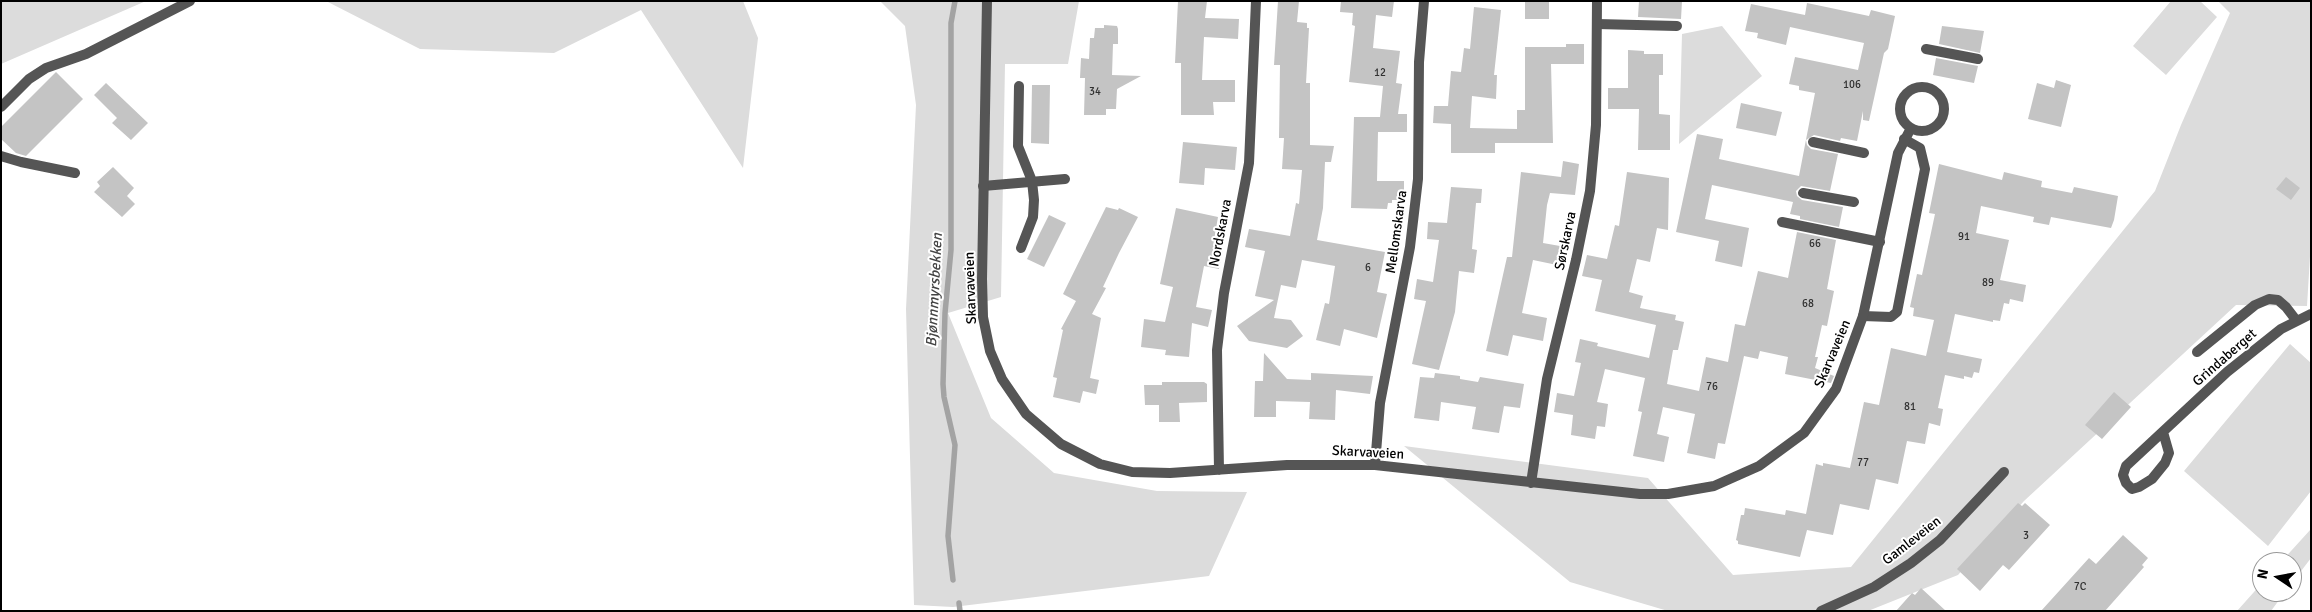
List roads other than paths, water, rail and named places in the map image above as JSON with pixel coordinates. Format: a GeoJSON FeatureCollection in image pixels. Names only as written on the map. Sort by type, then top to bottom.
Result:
{"type":"FeatureCollection","features":[{"type":"Feature","properties":{"kind":"street"},"geometry":{"type":"LineString","coordinates":[[1,107],[29,79],[46,68],[86,54],[190,1]]}},
{"type":"Feature","properties":{"kind":"street","name":"Skarvaveien"},"geometry":{"type":"LineString","coordinates":[[986,1],[983,317],[990,351],[1002,379],[1026,414],[1061,444],[1100,464],[1141,472],[1170,474],[1287,465],[1375,465],[1640,494],[1668,494],[1714,486],[1759,466],[1804,434],[1836,389],[1863,316],[1898,153],[1910,128]]}},
{"type":"Feature","properties":{"kind":"street","name":"Nordskarva"},"geometry":{"type":"LineString","coordinates":[[1219,470],[1217,350],[1224,294],[1249,163],[1256,1]]}},
{"type":"Feature","properties":{"kind":"street","name":"Mellomskarva"},"geometry":{"type":"LineString","coordinates":[[1375,465],[1380,403],[1410,247],[1418,179],[1419,62],[1424,1]]}},
{"type":"Feature","properties":{"kind":"street","name":"Sørskarva"},"geometry":{"type":"LineString","coordinates":[[1531,482],[1547,379],[1576,260],[1590,191],[1596,125],[1597,1]]}},
{"type":"Feature","properties":{"kind":"street"},"geometry":{"type":"LineString","coordinates":[[1597,24],[1677,26]]}},
{"type":"Feature","properties":{"kind":"street"},"geometry":{"type":"LineString","coordinates":[[1926,50],[1978,59]]}},
{"type":"Feature","properties":{"kind":"street"},"geometry":{"type":"LineString","coordinates":[[1018,86],[1018,146],[1032,181],[1033,217],[1021,248]]}},
{"type":"Feature","properties":{"kind":"street"},"geometry":{"type":"LineString","coordinates":[[1924,87],[1935,91],[1943,100],[1944,112],[1942,120],[1931,130],[1923,131],[1910,128],[1904,121],[1901,112],[1901,102],[1906,94],[1914,89],[1924,87]]}},
{"type":"Feature","properties":{"kind":"street"},"geometry":{"type":"LineString","coordinates":[[1863,316],[1891,317],[1897,312],[1925,169],[1920,148],[1904,139]]}},
{"type":"Feature","properties":{"kind":"street"},"geometry":{"type":"LineString","coordinates":[[1813,142],[1864,153]]}},
{"type":"Feature","properties":{"kind":"street"},"geometry":{"type":"LineString","coordinates":[[1,156],[75,173]]}},
{"type":"Feature","properties":{"kind":"street"},"geometry":{"type":"LineString","coordinates":[[983,186],[1065,178]]}},
{"type":"Feature","properties":{"kind":"street"},"geometry":{"type":"LineString","coordinates":[[1803,193],[1854,202]]}},
{"type":"Feature","properties":{"kind":"street"},"geometry":{"type":"LineString","coordinates":[[1782,222],[1880,242]]}},
{"type":"Feature","properties":{"kind":"street"},"geometry":{"type":"LineString","coordinates":[[2197,352],[2255,305],[2269,299],[2282,303],[2296,320]]}},
{"type":"Feature","properties":{"kind":"street","name":"Grindaberget"},"geometry":{"type":"LineString","coordinates":[[2163,432],[2169,453],[2165,463],[2152,479],[2139,487],[2132,488],[2126,483],[2123,475],[2126,466],[2227,372],[2296,320],[2311,314]]}},
{"type":"Feature","properties":{"kind":"street","name":"Gamleveien"},"geometry":{"type":"LineString","coordinates":[[1821,611],[1874,587],[1911,563],[1940,540],[2004,472]]}},
{"type":"Feature","properties":{"kind":"waterway","name":"Bjønnmyrsbekken"},"geometry":{"type":"LineString","coordinates":[[953,580],[948,536],[955,445],[944,397],[943,384],[945,313],[951,250],[951,23],[955,1]]}},
{"type":"Feature","properties":{"kind":"waterway","name":"Bjønnmyrsbekken"},"geometry":{"type":"LineString","coordinates":[[959,603],[960,611]]}}]}
